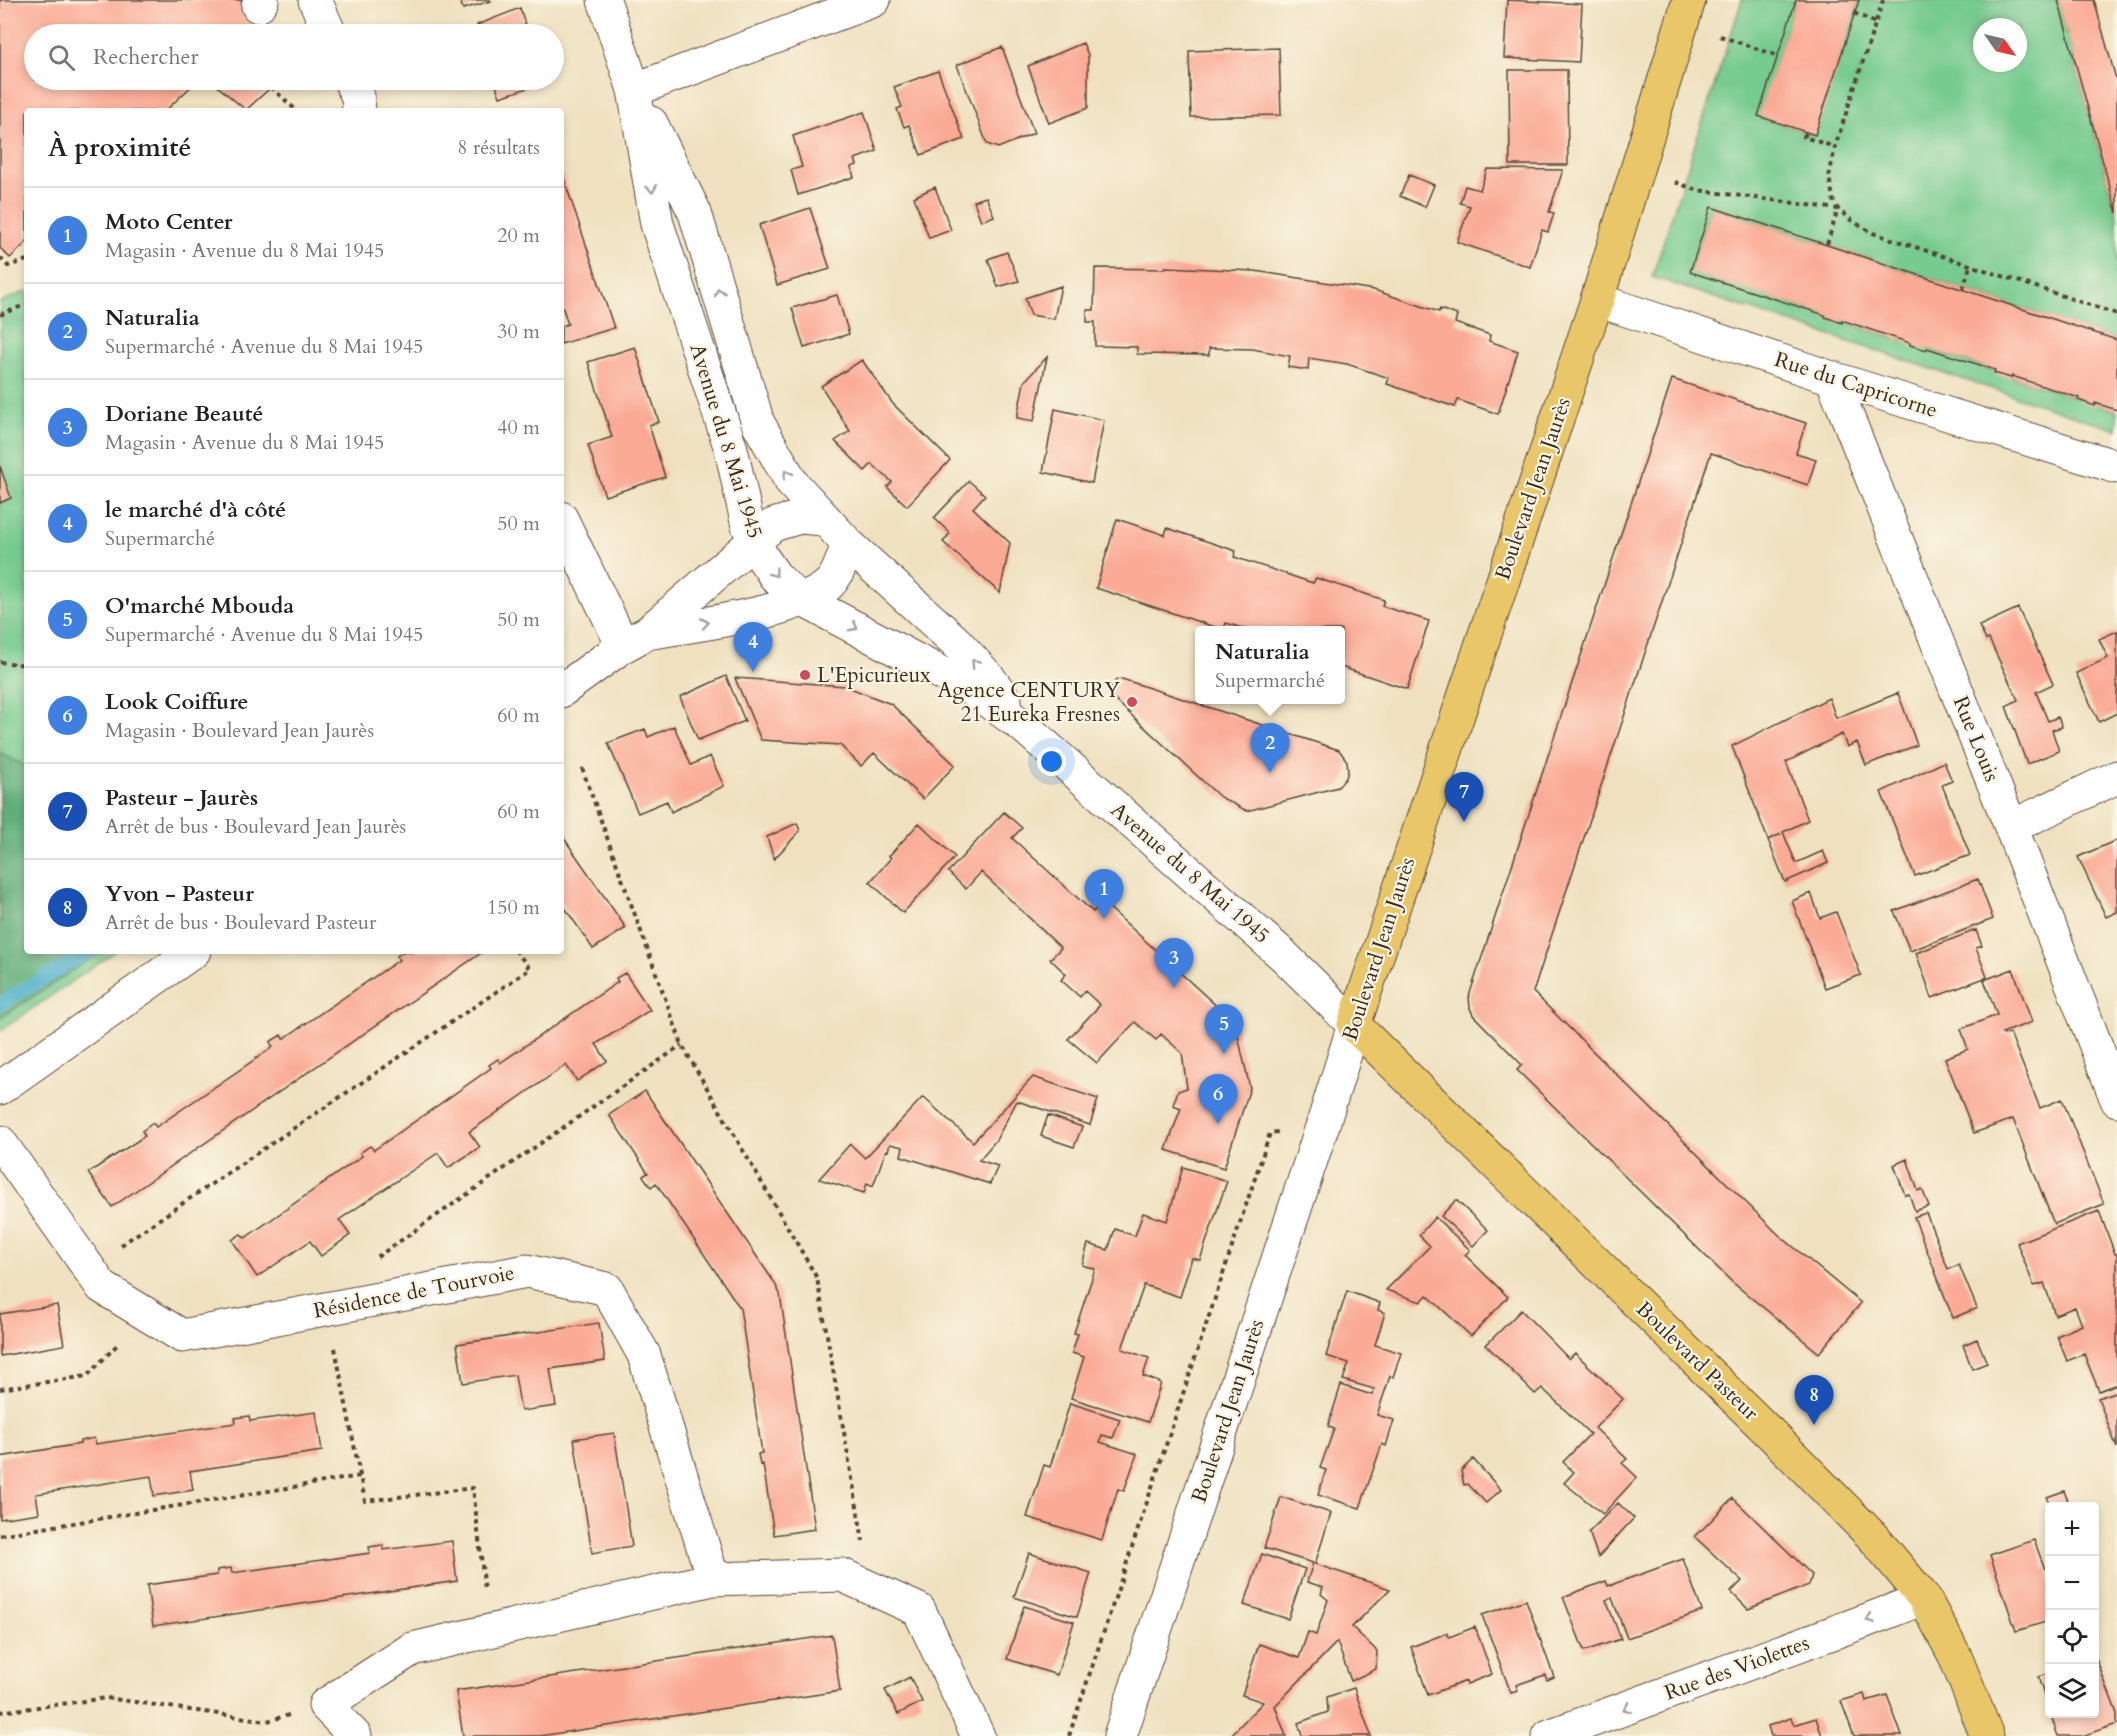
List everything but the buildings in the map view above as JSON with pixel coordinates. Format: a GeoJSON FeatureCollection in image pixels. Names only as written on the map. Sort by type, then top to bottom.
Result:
{"type":"FeatureCollection","features":[{"type":"Feature","properties":{"kind":"main road","name":"Boulevard Jean Jaurès"},"geometry":{"type":"LineString","coordinates":[[1354,1025],[1597,300],[1686,12]]}},
{"type":"Feature","properties":{"kind":"main road","name":"Boulevard Pasteur"},"geometry":{"type":"LineString","coordinates":[[1354,1025],[1784,1446],[1873,1537],[1924,1598],[1955,1656],[1987,1736]]}},
{"type":"Feature","properties":{"kind":"street"},"geometry":{"type":"LineString","coordinates":[[315,0],[326,24]]}},
{"type":"Feature","properties":{"kind":"street","name":"Avenue du 8 Mai 1945"},"geometry":{"type":"LineString","coordinates":[[604,0],[634,90],[695,213],[758,423],[792,483],[848,544],[956,642],[989,678],[1023,726]]}},
{"type":"Feature","properties":{"kind":"street"},"geometry":{"type":"LineString","coordinates":[[634,90],[874,0]]}},
{"type":"Feature","properties":{"kind":"street"},"geometry":{"type":"LineString","coordinates":[[355,90],[359,108]]}},
{"type":"Feature","properties":{"kind":"street","name":"Avenue du 8 Mai 1945"},"geometry":{"type":"LineString","coordinates":[[634,90],[657,224],[731,449],[753,540],[775,576],[803,600],[971,688],[1023,726],[1283,955],[1354,1025]]}},
{"type":"Feature","properties":{"kind":"street","name":"Rue du Capricorne"},"geometry":{"type":"LineString","coordinates":[[1597,300],[1832,378],[2117,467]]}},
{"type":"Feature","properties":{"kind":"street","name":"Rue Louis"},"geometry":{"type":"LineString","coordinates":[[1832,378],[2117,1100]]}},
{"type":"Feature","properties":{"kind":"street"},"geometry":{"type":"LineString","coordinates":[[564,689],[635,639],[773,525],[800,517],[824,519]]}},
{"type":"Feature","properties":{"kind":"street"},"geometry":{"type":"LineString","coordinates":[[564,523],[635,639]]}},
{"type":"Feature","properties":{"kind":"street"},"geometry":{"type":"LineString","coordinates":[[635,639],[803,600],[828,584],[837,571],[848,544]]}},
{"type":"Feature","properties":{"kind":"street"},"geometry":{"type":"LineString","coordinates":[[2011,827],[2117,777]]}},
{"type":"Feature","properties":{"kind":"street"},"geometry":{"type":"LineString","coordinates":[[0,1088],[190,954]]}},
{"type":"Feature","properties":{"kind":"street","name":"Boulevard Jean Jaurès"},"geometry":{"type":"LineString","coordinates":[[1120,1736],[1354,1025]]}},
{"type":"Feature","properties":{"kind":"street","name":"Résidence de Tourvoie"},"geometry":{"type":"LineString","coordinates":[[0,1142],[102,1287],[182,1336],[527,1271],[607,1289],[644,1355],[713,1579]]}},
{"type":"Feature","properties":{"kind":"street"},"geometry":{"type":"LineString","coordinates":[[355,1736],[325,1705],[412,1648],[713,1579],[842,1575],[919,1610],[978,1736]]}},
{"type":"Feature","properties":{"kind":"street","name":"Rue des Violettes"},"geometry":{"type":"LineString","coordinates":[[1549,1736],[1924,1598]]}},
{"type":"Feature","properties":{"kind":"path"},"geometry":{"type":"LineString","coordinates":[[1883,0],[1835,147],[1829,177],[1834,203],[1838,209],[1852,221],[1873,233],[2117,314]]}},
{"type":"Feature","properties":{"kind":"path"},"geometry":{"type":"LineString","coordinates":[[1686,12],[1778,56]]}},
{"type":"Feature","properties":{"kind":"path"},"geometry":{"type":"LineString","coordinates":[[1854,13],[1876,23]]}},
{"type":"Feature","properties":{"kind":"path"},"geometry":{"type":"LineString","coordinates":[[275,90],[294,108]]}},
{"type":"Feature","properties":{"kind":"path"},"geometry":{"type":"LineString","coordinates":[[1806,133],[1804,137],[1835,147]]}},
{"type":"Feature","properties":{"kind":"path"},"geometry":{"type":"LineString","coordinates":[[1638,166],[1697,190],[1838,209]]}},
{"type":"Feature","properties":{"kind":"path"},"geometry":{"type":"LineString","coordinates":[[1827,244],[1838,209]]}},
{"type":"Feature","properties":{"kind":"path"},"geometry":{"type":"LineString","coordinates":[[0,258],[8,266],[24,261]]}},
{"type":"Feature","properties":{"kind":"path"},"geometry":{"type":"LineString","coordinates":[[1963,289],[1970,266]]}},
{"type":"Feature","properties":{"kind":"path"},"geometry":{"type":"LineString","coordinates":[[0,315],[24,305]]}},
{"type":"Feature","properties":{"kind":"path"},"geometry":{"type":"LineString","coordinates":[[0,662],[24,665]]}},
{"type":"Feature","properties":{"kind":"path"},"geometry":{"type":"LineString","coordinates":[[582,768],[682,1045],[817,1278],[872,1588]]}},
{"type":"Feature","properties":{"kind":"path"},"geometry":{"type":"LineString","coordinates":[[88,1268],[530,969],[518,954]]}},
{"type":"Feature","properties":{"kind":"path"},"geometry":{"type":"LineString","coordinates":[[1069,1736],[1270,1133],[1323,1124]]}},
{"type":"Feature","properties":{"kind":"path"},"geometry":{"type":"LineString","coordinates":[[0,1389],[87,1376],[147,1314]]}},
{"type":"Feature","properties":{"kind":"path"},"geometry":{"type":"LineString","coordinates":[[0,1535],[360,1476]]}},
{"type":"Feature","properties":{"kind":"path"},"geometry":{"type":"LineString","coordinates":[[0,1712],[107,1698],[267,1721],[325,1705]]}},
{"type":"Feature","properties":{"kind":"green space"},"geometry":{"type":"Polygon","coordinates":[[[1742,0],[1796,0],[1759,116],[1814,135],[1859,0],[2058,0],[2117,216],[2117,340],[1711,207],[1690,271],[2117,411],[2117,430],[1652,277],[1742,0]]]}},
{"type":"Feature","properties":{"kind":"green space"},"geometry":{"type":"Polygon","coordinates":[[[24,292],[24,954],[112,954],[0,1031],[0,302],[24,292]]]}},
{"type":"Feature","properties":{"kind":"green space"},"geometry":{"type":"Polygon","coordinates":[[[0,753],[24,765],[24,954],[97,954],[0,1018],[0,753]]]}},
{"type":"Feature","properties":{"kind":"waterway"},"geometry":{"type":"LineString","coordinates":[[0,1004],[85,954]]}},
{"type":"Feature","properties":{"kind":"place","name":"le marché d'à côté"},"geometry":{"type":"Point","coordinates":[753,672]}},
{"type":"Feature","properties":{"kind":"place","name":"L'Epicurieux"},"geometry":{"type":"Point","coordinates":[805,675]}},
{"type":"Feature","properties":{"kind":"place","name":"Agence CENTURY 21 Eureka Fresnes"},"geometry":{"type":"Point","coordinates":[1132,702]}},
{"type":"Feature","properties":{"kind":"place","name":"Naturalia"},"geometry":{"type":"Point","coordinates":[1270,773]}},
{"type":"Feature","properties":{"kind":"place","name":"Pasteur - Jaurès"},"geometry":{"type":"Point","coordinates":[1464,822]}},
{"type":"Feature","properties":{"kind":"place","name":"Moto Center"},"geometry":{"type":"Point","coordinates":[1104,919]}},
{"type":"Feature","properties":{"kind":"place","name":"Doriane Beauté"},"geometry":{"type":"Point","coordinates":[1174,988]}},
{"type":"Feature","properties":{"kind":"place","name":"O'marché Mbouda"},"geometry":{"type":"Point","coordinates":[1224,1054]}},
{"type":"Feature","properties":{"kind":"place","name":"Look Coiffure"},"geometry":{"type":"Point","coordinates":[1218,1124]}},
{"type":"Feature","properties":{"kind":"place","name":"Yvon - Pasteur"},"geometry":{"type":"Point","coordinates":[1814,1425]}}]}
